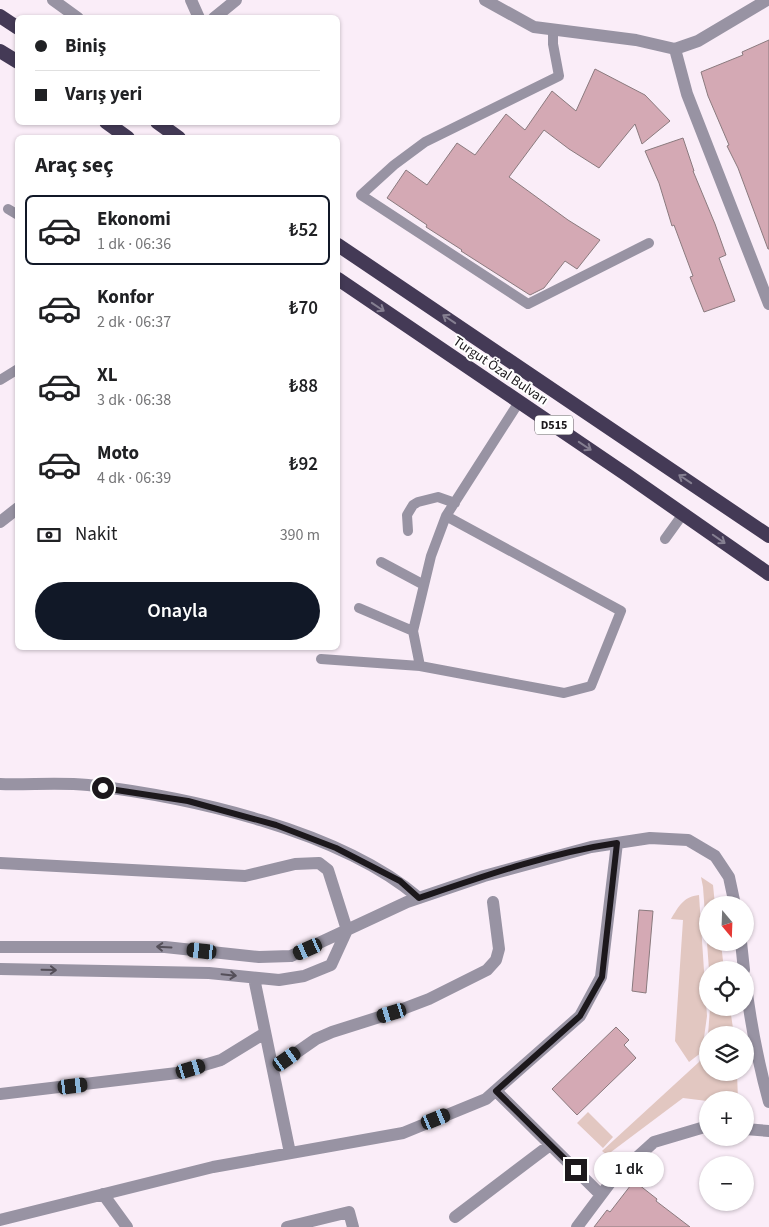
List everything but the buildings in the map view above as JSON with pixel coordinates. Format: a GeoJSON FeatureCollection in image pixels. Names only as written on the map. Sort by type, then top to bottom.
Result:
{"type":"FeatureCollection","features":[{"type":"Feature","properties":{"kind":"highway"},"geometry":{"type":"LineString","coordinates":[[0,16],[15,26]]}},
{"type":"Feature","properties":{"kind":"highway"},"geometry":{"type":"LineString","coordinates":[[0,50],[15,60]]}},
{"type":"Feature","properties":{"kind":"highway"},"geometry":{"type":"LineString","coordinates":[[110,125],[124,135]]}},
{"type":"Feature","properties":{"kind":"highway"},"geometry":{"type":"LineString","coordinates":[[161,125],[175,135]]}},
{"type":"Feature","properties":{"kind":"highway","name":"Turgut Özal Bulvarı"},"geometry":{"type":"LineString","coordinates":[[340,245],[769,536]]}},
{"type":"Feature","properties":{"kind":"highway","name":"Turgut Özal Bulvarı"},"geometry":{"type":"LineString","coordinates":[[340,280],[769,574]]}},
{"type":"Feature","properties":{"kind":"street"},"geometry":{"type":"LineString","coordinates":[[53,0],[74,15]]}},
{"type":"Feature","properties":{"kind":"street"},"geometry":{"type":"LineString","coordinates":[[191,0],[198,15]]}},
{"type":"Feature","properties":{"kind":"street"},"geometry":{"type":"LineString","coordinates":[[218,15],[236,0]]}},
{"type":"Feature","properties":{"kind":"street"},"geometry":{"type":"LineString","coordinates":[[485,0],[534,27],[636,40],[675,49],[698,40],[767,0]]}},
{"type":"Feature","properties":{"kind":"street"},"geometry":{"type":"LineString","coordinates":[[675,49],[687,94],[769,304]]}},
{"type":"Feature","properties":{"kind":"street"},"geometry":{"type":"LineString","coordinates":[[0,522],[15,510]]}},
{"type":"Feature","properties":{"kind":"street"},"geometry":{"type":"LineString","coordinates":[[0,784],[86,785],[188,801],[276,825],[336,848],[400,881],[419,898]]}},
{"type":"Feature","properties":{"kind":"street"},"geometry":{"type":"LineString","coordinates":[[0,947],[165,947],[259,957],[291,956],[407,902],[484,876],[591,847],[650,838],[688,840],[715,856],[729,877],[733,896]]}},
{"type":"Feature","properties":{"kind":"street"},"geometry":{"type":"LineString","coordinates":[[0,1220],[213,1167],[403,1133],[486,1099],[580,1016],[602,977],[617,843]]}},
{"type":"Feature","properties":{"kind":"street"},"geometry":{"type":"LineString","coordinates":[[0,863],[246,876],[295,864],[319,863],[328,870],[347,930],[331,965],[304,976],[279,980],[209,974],[0,969]]}},
{"type":"Feature","properties":{"kind":"street"},"geometry":{"type":"LineString","coordinates":[[273,1069],[316,1039],[429,999],[488,970],[496,960],[500,949],[492,902]]}},
{"type":"Feature","properties":{"kind":"street"},"geometry":{"type":"LineString","coordinates":[[254,978],[290,1153]]}},
{"type":"Feature","properties":{"kind":"street"},"geometry":{"type":"LineString","coordinates":[[750,1016],[769,1102]]}},
{"type":"Feature","properties":{"kind":"street"},"geometry":{"type":"LineString","coordinates":[[0,1094],[177,1073],[221,1060],[266,1033]]}},
{"type":"Feature","properties":{"kind":"street"},"geometry":{"type":"LineString","coordinates":[[496,1091],[601,1195]]}},
{"type":"Feature","properties":{"kind":"street"},"geometry":{"type":"LineString","coordinates":[[577,1227],[613,1179],[654,1142],[699,1129]]}},
{"type":"Feature","properties":{"kind":"street"},"geometry":{"type":"LineString","coordinates":[[754,1129],[769,1131]]}},
{"type":"Feature","properties":{"kind":"street"},"geometry":{"type":"LineString","coordinates":[[455,1217],[550,1145]]}},
{"type":"Feature","properties":{"kind":"street"},"geometry":{"type":"LineString","coordinates":[[103,1194],[127,1227]]}},
{"type":"Feature","properties":{"kind":"street"},"geometry":{"type":"LineString","coordinates":[[287,1227],[349,1212],[353,1227]]}},
{"type":"Feature","properties":{"kind":"lane"},"geometry":{"type":"LineString","coordinates":[[553,30],[553,44],[559,76],[425,142],[394,165],[360,195],[528,304],[649,243]]}},
{"type":"Feature","properties":{"kind":"lane"},"geometry":{"type":"LineString","coordinates":[[0,380],[15,371]]}},
{"type":"Feature","properties":{"kind":"lane"},"geometry":{"type":"LineString","coordinates":[[420,666],[413,631],[431,556],[446,516],[519,402]]}},
{"type":"Feature","properties":{"kind":"lane"},"geometry":{"type":"LineString","coordinates":[[408,531],[407,515],[413,505],[438,497],[455,502]]}},
{"type":"Feature","properties":{"kind":"lane"},"geometry":{"type":"LineString","coordinates":[[665,539],[683,514]]}},
{"type":"Feature","properties":{"kind":"lane"},"geometry":{"type":"LineString","coordinates":[[321,659],[420,666],[564,693],[592,686],[621,610],[446,516]]}},
{"type":"Feature","properties":{"kind":"lane"},"geometry":{"type":"LineString","coordinates":[[381,562],[424,585]]}},
{"type":"Feature","properties":{"kind":"lane"},"geometry":{"type":"LineString","coordinates":[[359,608],[413,631]]}},
{"type":"Feature","properties":{"kind":"shaded area"},"geometry":{"type":"Polygon","coordinates":[[[701,877],[713,885],[714,896],[704,896],[701,877]]]}},
{"type":"Feature","properties":{"kind":"shaded area"},"geometry":{"type":"Polygon","coordinates":[[[699,895],[699,951],[703,951],[703,961],[699,961],[699,1016],[707,1016],[706,1026],[699,1026],[699,1054],[689,1062],[675,1041],[683,920],[671,919],[685,900],[699,895]]]}},
{"type":"Feature","properties":{"kind":"shaded area"},"geometry":{"type":"Polygon","coordinates":[[[708,951],[722,951],[723,961],[708,961],[708,951]]]}},
{"type":"Feature","properties":{"kind":"shaded area"},"geometry":{"type":"Polygon","coordinates":[[[709,1016],[731,1016],[733,1026],[709,1026],[709,1016]]]}},
{"type":"Feature","properties":{"kind":"shaded area"},"geometry":{"type":"Polygon","coordinates":[[[699,1062],[699,1081],[737,1081],[738,1091],[699,1091],[699,1100],[683,1098],[607,1155],[602,1151],[699,1062]]]}},
{"type":"Feature","properties":{"kind":"shaded area"},"geometry":{"type":"Polygon","coordinates":[[[588,1112],[613,1137],[603,1148],[577,1123],[588,1112]]]}},
{"type":"Feature","properties":{"kind":"route"},"geometry":{"type":"LineString","coordinates":[[103,788],[188,801],[276,825],[336,848],[400,881],[419,898],[484,876],[591,847],[617,843],[602,977],[580,1016],[496,1091],[576,1170]]}}]}
